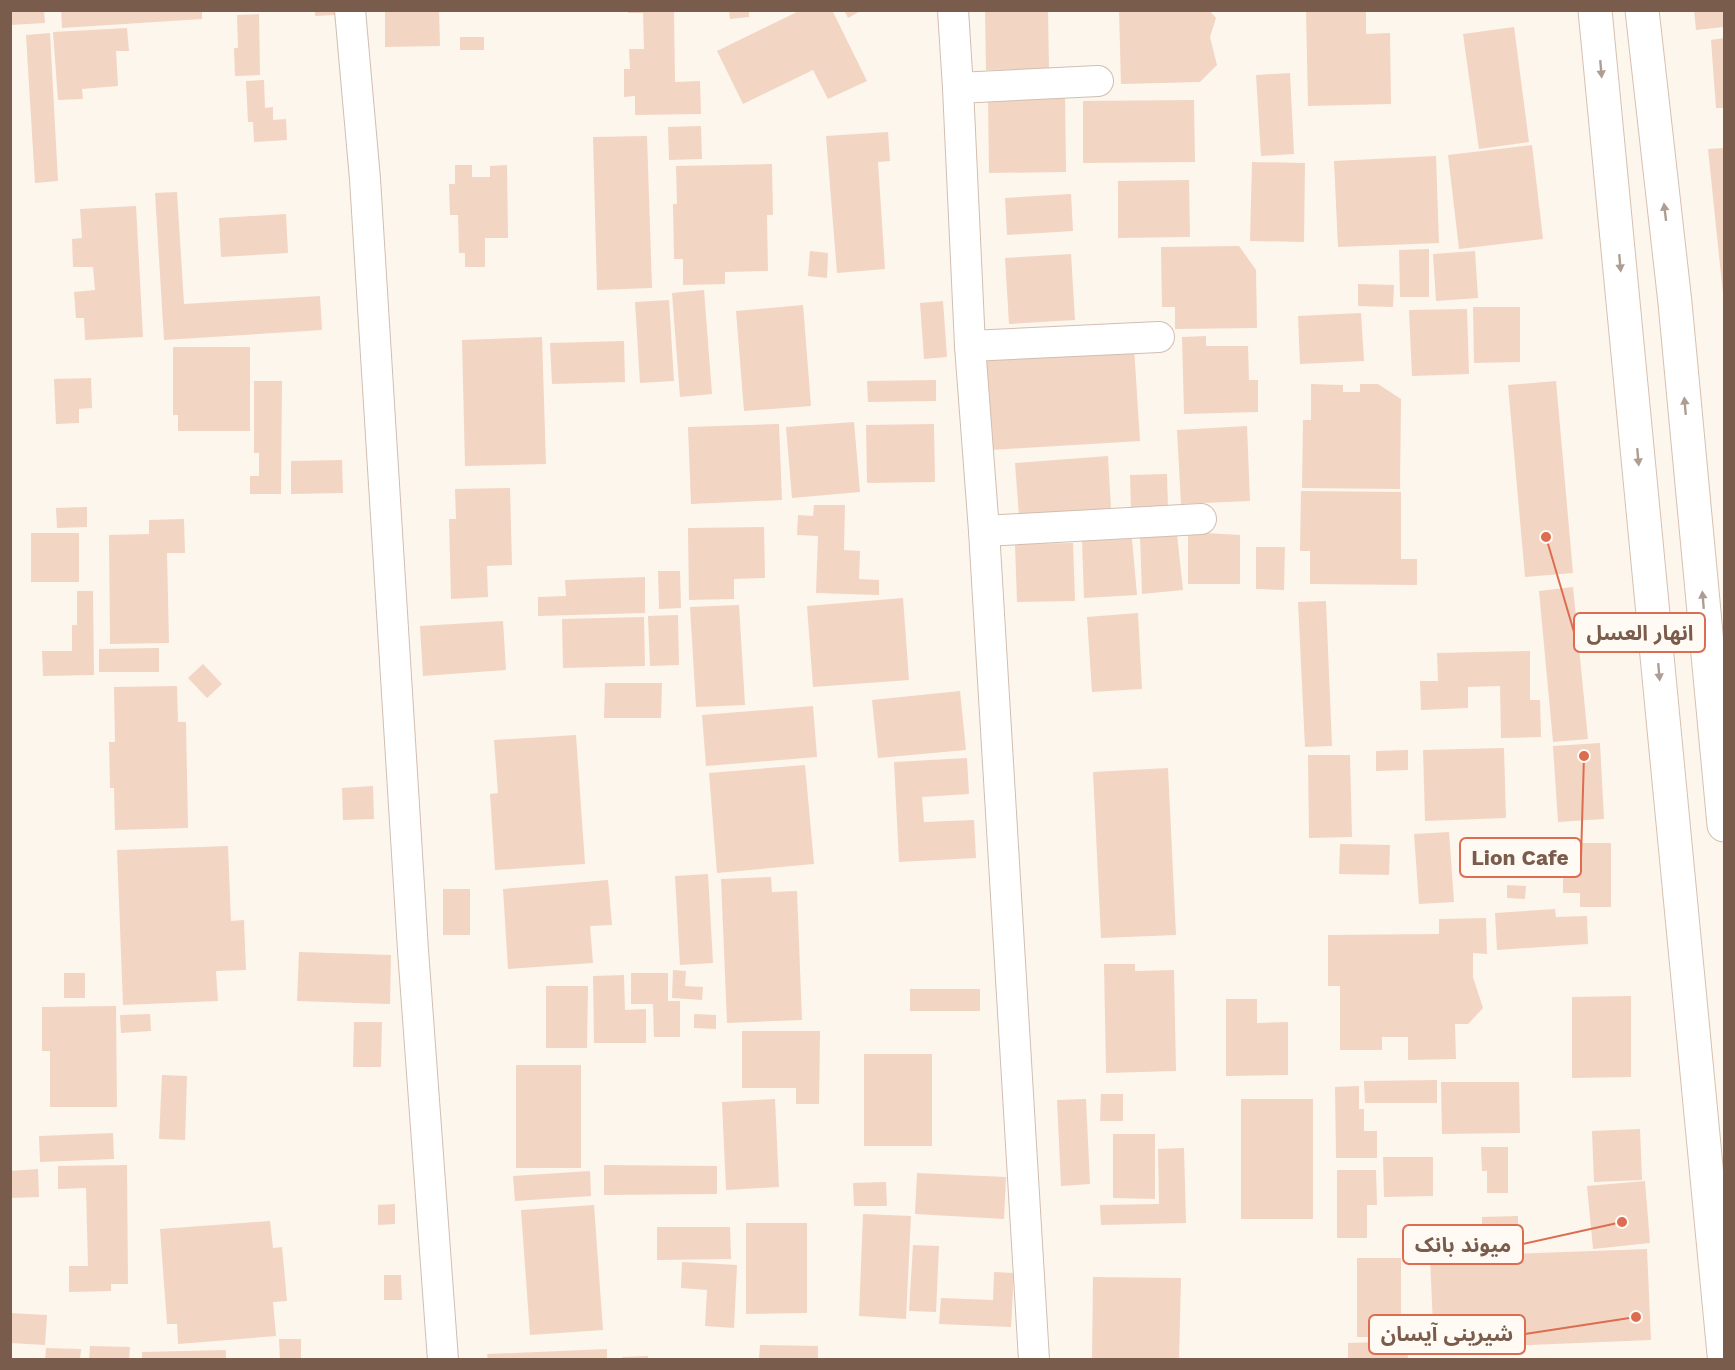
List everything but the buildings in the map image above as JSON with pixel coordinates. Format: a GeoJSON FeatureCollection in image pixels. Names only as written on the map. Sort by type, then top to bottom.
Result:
{"type":"FeatureCollection","features":[{"type":"Feature","properties":{"kind":"main road"},"geometry":{"type":"LineString","coordinates":[[1595,10],[1725,1354]]}},
{"type":"Feature","properties":{"kind":"main road"},"geometry":{"type":"LineString","coordinates":[[1642,10],[1675,303],[1725,825]]}},
{"type":"Feature","properties":{"kind":"street"},"geometry":{"type":"LineString","coordinates":[[350,10],[365,179],[414,962],[443,1359]]}},
{"type":"Feature","properties":{"kind":"street"},"geometry":{"type":"LineString","coordinates":[[953,10],[970,346],[984,531],[1034,1359]]}},
{"type":"Feature","properties":{"kind":"street"},"geometry":{"type":"LineString","coordinates":[[958,88],[1098,81]]}},
{"type":"Feature","properties":{"kind":"street"},"geometry":{"type":"LineString","coordinates":[[970,346],[1159,337]]}},
{"type":"Feature","properties":{"kind":"street"},"geometry":{"type":"LineString","coordinates":[[984,531],[1201,519]]}},
{"type":"Feature","properties":{"kind":"place","name":"انهار العسل"},"geometry":{"type":"Point","coordinates":[1546,537]}},
{"type":"Feature","properties":{"kind":"place","name":"Lion Cafe"},"geometry":{"type":"Point","coordinates":[1584,756]}},
{"type":"Feature","properties":{"kind":"place","name":"میوند بانک"},"geometry":{"type":"Point","coordinates":[1622,1222]}},
{"type":"Feature","properties":{"kind":"place","name":"شیرینی آیسان"},"geometry":{"type":"Point","coordinates":[1636,1317]}}]}
